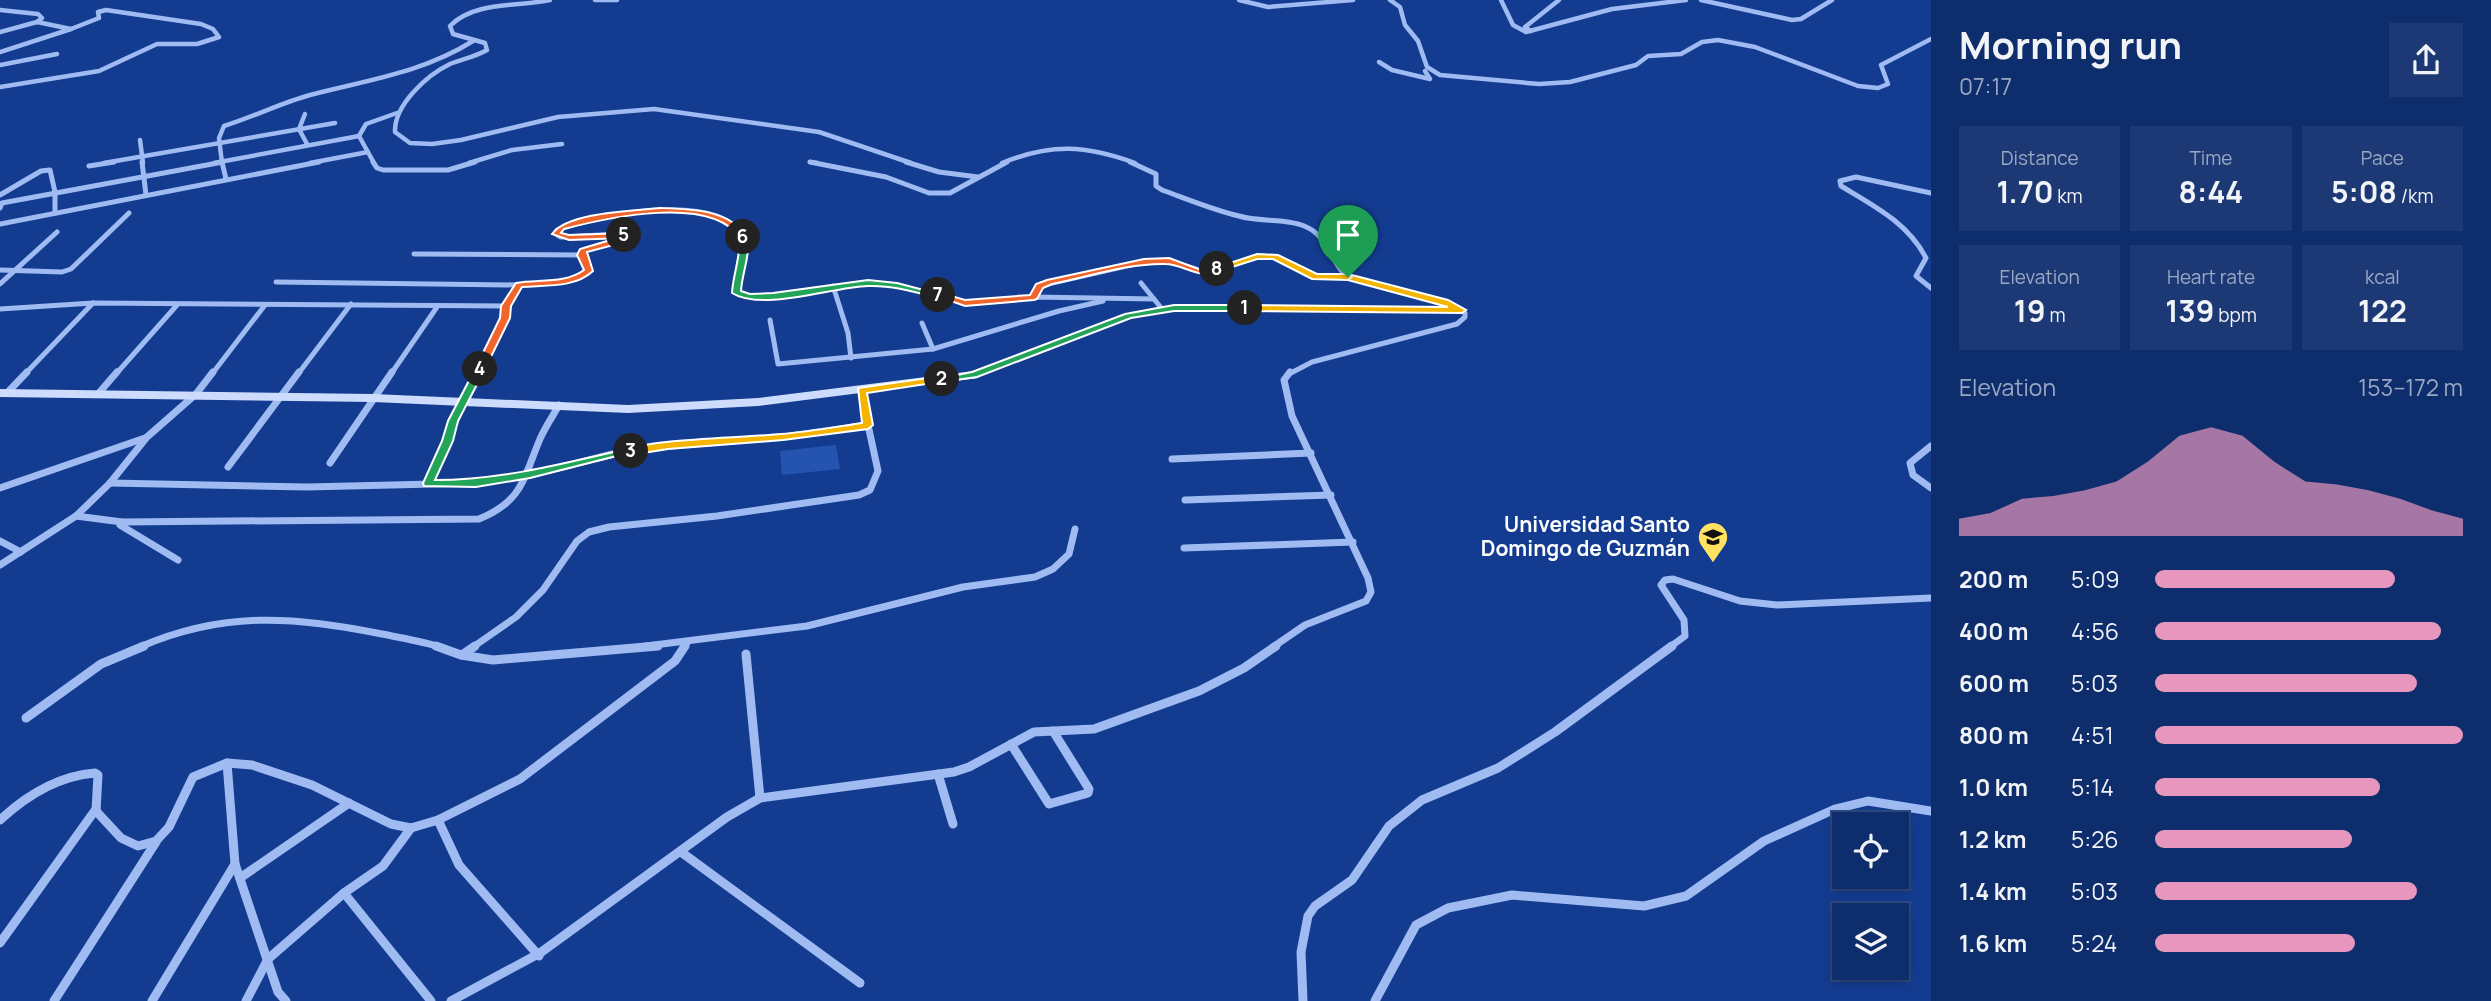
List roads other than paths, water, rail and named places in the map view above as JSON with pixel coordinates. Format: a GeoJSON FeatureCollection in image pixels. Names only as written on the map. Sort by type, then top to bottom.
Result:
{"type":"FeatureCollection","features":[{"type":"Feature","properties":{"kind":"street"},"geometry":{"type":"LineString","coordinates":[[550,0],[469,14],[452,22],[450,28],[453,34],[485,43],[487,50],[445,67],[397,113],[393,122],[394,132],[409,142],[424,144],[473,137],[552,118],[633,109],[692,112],[734,121],[803,128],[866,146],[928,171],[978,177]]}},
{"type":"Feature","properties":{"kind":"street"},"geometry":{"type":"LineString","coordinates":[[595,0],[617,0]]}},
{"type":"Feature","properties":{"kind":"street"},"geometry":{"type":"LineString","coordinates":[[1239,0],[1268,6],[1353,0]]}},
{"type":"Feature","properties":{"kind":"street"},"geometry":{"type":"LineString","coordinates":[[1379,62],[1392,71],[1430,79],[1422,67],[1418,41],[1405,25],[1400,7],[1390,0]]}},
{"type":"Feature","properties":{"kind":"street"},"geometry":{"type":"LineString","coordinates":[[1501,0],[1515,29],[1531,31],[1612,9],[1686,0]]}},
{"type":"Feature","properties":{"kind":"street"},"geometry":{"type":"LineString","coordinates":[[1531,31],[1525,27],[1559,0]]}},
{"type":"Feature","properties":{"kind":"street"},"geometry":{"type":"LineString","coordinates":[[1701,0],[1797,20],[1832,0]]}},
{"type":"Feature","properties":{"kind":"street"},"geometry":{"type":"LineString","coordinates":[[0,10],[37,14],[42,18],[37,22],[0,32]]}},
{"type":"Feature","properties":{"kind":"street"},"geometry":{"type":"LineString","coordinates":[[0,51],[71,29],[99,18],[98,12],[106,10],[201,24],[213,29],[219,37],[197,44],[157,44],[99,71],[0,87]]}},
{"type":"Feature","properties":{"kind":"street"},"geometry":{"type":"LineString","coordinates":[[37,22],[71,29]]}},
{"type":"Feature","properties":{"kind":"street"},"geometry":{"type":"LineString","coordinates":[[1422,58],[1429,69],[1445,76],[1481,81],[1551,84],[1611,72],[1636,65],[1651,56],[1681,54],[1705,41],[1724,41],[1755,47],[1853,84],[1874,88],[1888,84],[1881,65],[1931,39]]}},
{"type":"Feature","properties":{"kind":"street"},"geometry":{"type":"LineString","coordinates":[[226,179],[219,144],[220,131],[224,126],[310,95],[419,70],[439,63],[473,41]]}},
{"type":"Feature","properties":{"kind":"street"},"geometry":{"type":"LineString","coordinates":[[0,65],[57,54]]}},
{"type":"Feature","properties":{"kind":"street"},"geometry":{"type":"LineString","coordinates":[[359,136],[366,124],[397,113]]}},
{"type":"Feature","properties":{"kind":"street"},"geometry":{"type":"LineString","coordinates":[[305,114],[299,129],[307,144]]}},
{"type":"Feature","properties":{"kind":"street"},"geometry":{"type":"LineString","coordinates":[[89,166],[335,123]]}},
{"type":"Feature","properties":{"kind":"street"},"geometry":{"type":"LineString","coordinates":[[0,208],[2,203],[55,192],[359,136]]}},
{"type":"Feature","properties":{"kind":"street"},"geometry":{"type":"LineString","coordinates":[[359,136],[377,168],[431,172],[448,170],[512,150],[562,144]]}},
{"type":"Feature","properties":{"kind":"street"},"geometry":{"type":"LineString","coordinates":[[140,140],[146,195]]}},
{"type":"Feature","properties":{"kind":"street"},"geometry":{"type":"LineString","coordinates":[[810,162],[886,177],[941,195],[950,193],[1008,160],[1038,148],[1068,146],[1096,150],[1152,170],[1156,174],[1156,186],[1162,190],[1212,209],[1240,217],[1302,225],[1314,231],[1327,247],[1336,267],[1348,277]]}},
{"type":"Feature","properties":{"kind":"street"},"geometry":{"type":"LineString","coordinates":[[0,224],[368,152]]}},
{"type":"Feature","properties":{"kind":"street"},"geometry":{"type":"LineString","coordinates":[[0,195],[50,170],[55,192],[55,214]]}},
{"type":"Feature","properties":{"kind":"street"},"geometry":{"type":"LineString","coordinates":[[1931,193],[1856,177],[1840,181],[1841,186],[1905,229],[1922,248],[1926,258],[1916,276],[1931,288]]}},
{"type":"Feature","properties":{"kind":"street"},"geometry":{"type":"LineString","coordinates":[[581,255],[586,248],[622,240],[624,235],[561,237],[556,234],[557,230],[620,213],[688,211],[723,219],[737,228],[744,238],[745,248],[738,269],[737,293],[756,298],[868,283],[897,285],[965,303],[1034,297],[1154,299]]}},
{"type":"Feature","properties":{"kind":"street"},"geometry":{"type":"LineString","coordinates":[[0,270],[62,271],[77,266],[129,213]]}},
{"type":"Feature","properties":{"kind":"street"},"geometry":{"type":"LineString","coordinates":[[0,284],[57,232]]}},
{"type":"Feature","properties":{"kind":"street"},"geometry":{"type":"LineString","coordinates":[[414,254],[581,255]]}},
{"type":"Feature","properties":{"kind":"street"},"geometry":{"type":"LineString","coordinates":[[276,282],[519,285],[568,281],[589,271],[581,255]]}},
{"type":"Feature","properties":{"kind":"street"},"geometry":{"type":"LineString","coordinates":[[451,1001],[539,956],[681,852],[726,815],[760,798],[938,774],[969,767],[1034,732],[1094,729],[1199,691],[1244,668],[1305,625],[1366,601],[1371,592],[1368,578],[1292,416],[1283,380],[1292,370],[1378,343],[1457,324],[1465,317],[1462,310],[1445,302],[1348,277],[1315,277],[1275,257],[1257,257],[1205,272],[1164,260],[1116,267],[1039,286],[1034,297]]}},
{"type":"Feature","properties":{"kind":"street"},"geometry":{"type":"LineString","coordinates":[[1142,282],[1162,309]]}},
{"type":"Feature","properties":{"kind":"street"},"geometry":{"type":"LineString","coordinates":[[428,483],[462,402],[490,352],[505,318],[506,306],[519,285]]}},
{"type":"Feature","properties":{"kind":"street"},"geometry":{"type":"LineString","coordinates":[[834,286],[848,333],[851,358]]}},
{"type":"Feature","properties":{"kind":"street"},"geometry":{"type":"LineString","coordinates":[[770,320],[777,363],[933,349],[1059,311],[1118,298]]}},
{"type":"Feature","properties":{"kind":"street"},"geometry":{"type":"LineString","coordinates":[[0,309],[93,303],[506,306]]}},
{"type":"Feature","properties":{"kind":"street"},"geometry":{"type":"LineString","coordinates":[[4,393],[93,303]]}},
{"type":"Feature","properties":{"kind":"street"},"geometry":{"type":"LineString","coordinates":[[228,467],[351,304]]}},
{"type":"Feature","properties":{"kind":"street"},"geometry":{"type":"LineString","coordinates":[[97,394],[177,305]]}},
{"type":"Feature","properties":{"kind":"street"},"geometry":{"type":"LineString","coordinates":[[0,565],[76,516],[110,483],[147,437],[195,394],[265,305]]}},
{"type":"Feature","properties":{"kind":"street"},"geometry":{"type":"LineString","coordinates":[[330,463],[437,307]]}},
{"type":"Feature","properties":{"kind":"street"},"geometry":{"type":"LineString","coordinates":[[4,393],[373,398],[681,409],[974,375],[1128,316],[1162,309],[1462,310]]}},
{"type":"Feature","properties":{"kind":"street"},"geometry":{"type":"LineString","coordinates":[[922,323],[933,349]]}},
{"type":"Feature","properties":{"kind":"street"},"geometry":{"type":"LineString","coordinates":[[461,655],[516,617],[543,590],[577,541],[590,532],[859,495],[870,490],[878,471],[861,390]]}},
{"type":"Feature","properties":{"kind":"street"},"geometry":{"type":"LineString","coordinates":[[76,516],[121,522],[479,519],[499,513],[509,505],[530,475],[538,445],[559,405]]}},
{"type":"Feature","properties":{"kind":"street"},"geometry":{"type":"LineString","coordinates":[[110,483],[307,486],[476,483],[530,475],[613,454],[668,446],[783,437],[868,425]]}},
{"type":"Feature","properties":{"kind":"street"},"geometry":{"type":"LineString","coordinates":[[0,488],[147,437]]}},
{"type":"Feature","properties":{"kind":"street"},"geometry":{"type":"LineString","coordinates":[[1931,446],[1910,463],[1910,471],[1913,477],[1931,488]]}},
{"type":"Feature","properties":{"kind":"street"},"geometry":{"type":"LineString","coordinates":[[1172,459],[1311,453]]}},
{"type":"Feature","properties":{"kind":"street"},"geometry":{"type":"LineString","coordinates":[[1185,500],[1331,495]]}},
{"type":"Feature","properties":{"kind":"street"},"geometry":{"type":"LineString","coordinates":[[121,522],[120,525],[178,559]]}},
{"type":"Feature","properties":{"kind":"street"},"geometry":{"type":"LineString","coordinates":[[26,718],[101,664],[176,632],[216,623],[269,620],[337,625],[434,645],[461,655],[493,660],[687,643],[807,626],[963,587],[1035,577],[1053,569],[1069,554],[1075,529]]}},
{"type":"Feature","properties":{"kind":"street"},"geometry":{"type":"LineString","coordinates":[[0,541],[21,552]]}},
{"type":"Feature","properties":{"kind":"street"},"geometry":{"type":"LineString","coordinates":[[1184,548],[1353,542]]}},
{"type":"Feature","properties":{"kind":"street"},"geometry":{"type":"LineString","coordinates":[[1303,1001],[1301,951],[1308,916],[1315,906],[1352,880],[1389,826],[1422,800],[1498,768],[1611,692],[1685,636],[1684,620],[1661,585],[1665,580],[1673,579],[1740,601],[1777,605],[1931,598]]}},
{"type":"Feature","properties":{"kind":"street"},"geometry":{"type":"LineString","coordinates":[[54,1001],[156,841],[169,827],[193,777],[227,763],[264,769],[312,785],[391,824],[411,828],[438,820],[520,779],[675,661],[687,643]]}},
{"type":"Feature","properties":{"kind":"street"},"geometry":{"type":"LineString","coordinates":[[746,654],[760,798]]}},
{"type":"Feature","properties":{"kind":"street"},"geometry":{"type":"LineString","coordinates":[[1011,744],[1049,804],[1087,793],[1089,789],[1053,731]]}},
{"type":"Feature","properties":{"kind":"street"},"geometry":{"type":"LineString","coordinates":[[227,763],[235,864],[278,992],[286,1001]]}},
{"type":"Feature","properties":{"kind":"street"},"geometry":{"type":"LineString","coordinates":[[0,820],[13,807],[58,781],[90,773],[98,775],[96,811],[121,838],[138,846],[156,841]]}},
{"type":"Feature","properties":{"kind":"street"},"geometry":{"type":"LineString","coordinates":[[938,774],[953,824]]}},
{"type":"Feature","properties":{"kind":"street"},"geometry":{"type":"LineString","coordinates":[[1374,1001],[1416,925],[1448,908],[1512,895],[1644,906],[1686,895],[1764,841],[1835,809],[1868,801],[1931,811]]}},
{"type":"Feature","properties":{"kind":"street"},"geometry":{"type":"LineString","coordinates":[[240,878],[349,803]]}},
{"type":"Feature","properties":{"kind":"street"},"geometry":{"type":"LineString","coordinates":[[0,943],[96,808]]}},
{"type":"Feature","properties":{"kind":"street"},"geometry":{"type":"LineString","coordinates":[[438,820],[459,865],[539,956]]}},
{"type":"Feature","properties":{"kind":"street"},"geometry":{"type":"LineString","coordinates":[[246,1001],[268,959],[344,893],[383,866],[411,828]]}},
{"type":"Feature","properties":{"kind":"street"},"geometry":{"type":"LineString","coordinates":[[681,852],[860,983]]}},
{"type":"Feature","properties":{"kind":"street"},"geometry":{"type":"LineString","coordinates":[[152,1001],[235,864]]}},
{"type":"Feature","properties":{"kind":"street"},"geometry":{"type":"LineString","coordinates":[[344,893],[431,1001]]}},
{"type":"Feature","properties":{"kind":"place","name":"Universidad Santo Domingo de Guzmán"},"geometry":{"type":"Point","coordinates":[1713,564]}}]}
